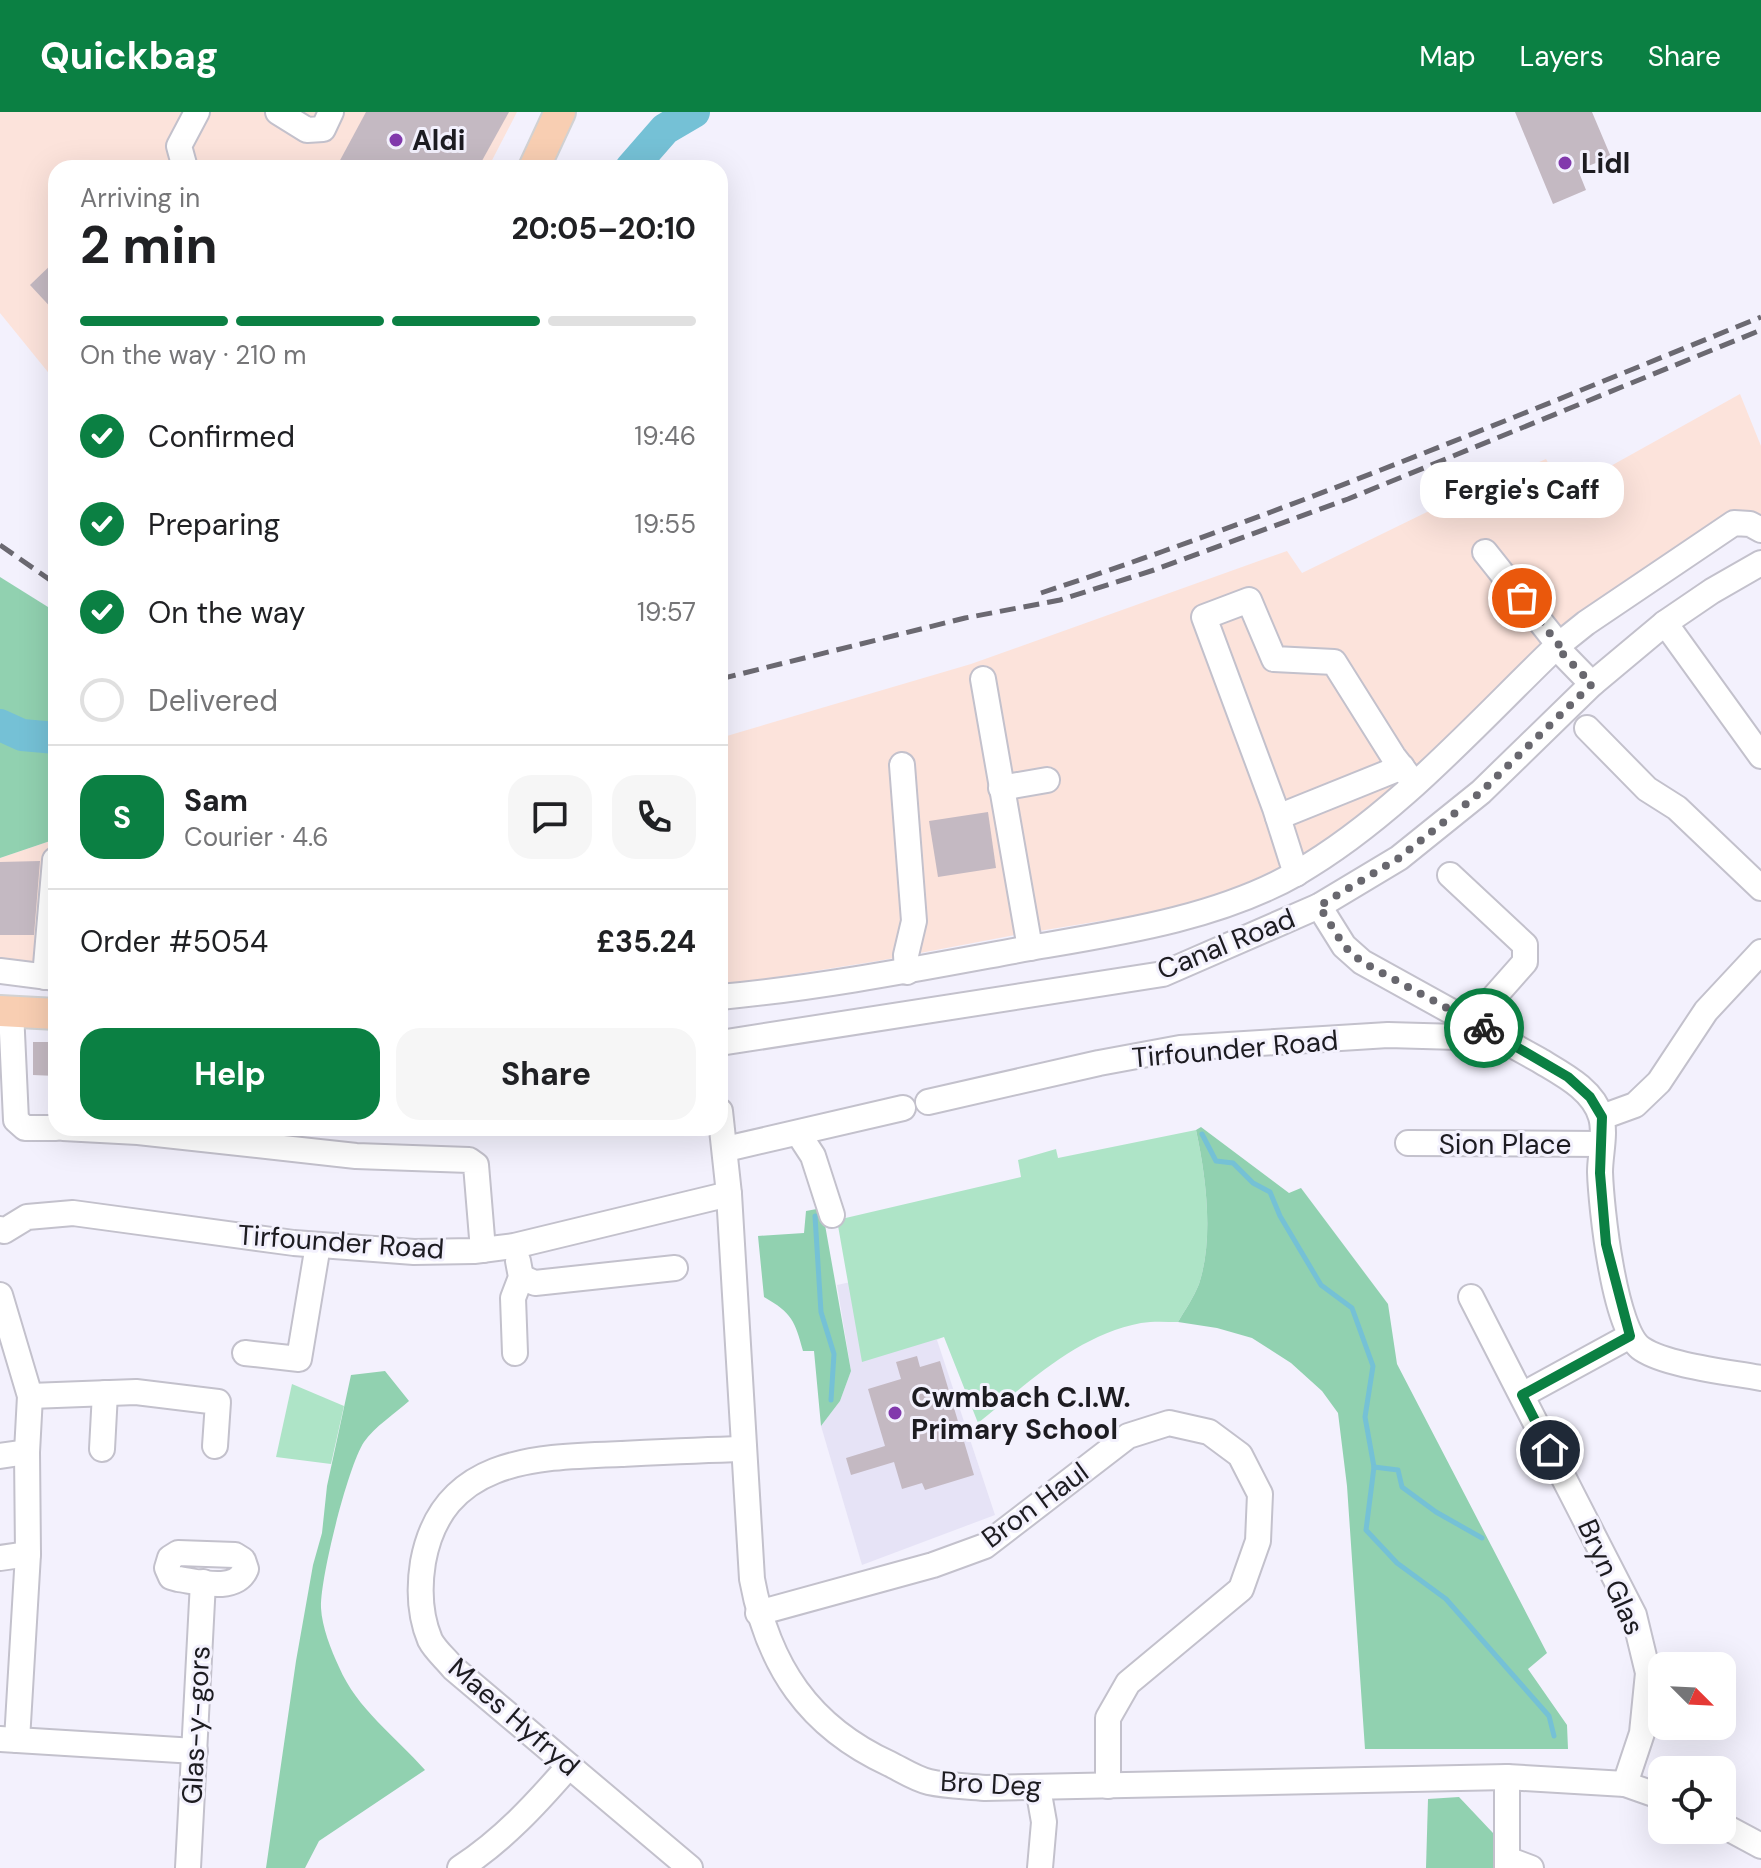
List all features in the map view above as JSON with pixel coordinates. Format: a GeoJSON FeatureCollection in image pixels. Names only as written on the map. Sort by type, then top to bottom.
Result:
{"type":"FeatureCollection","features":[{"type":"Feature","properties":{"kind":"main road"},"geometry":{"type":"LineString","coordinates":[[538,160],[560,112]]}},
{"type":"Feature","properties":{"kind":"main road"},"geometry":{"type":"LineString","coordinates":[[5,1011],[48,1014]]}},
{"type":"Feature","properties":{"kind":"street"},"geometry":{"type":"LineString","coordinates":[[183,160],[179,146],[197,112]]}},
{"type":"Feature","properties":{"kind":"street"},"geometry":{"type":"LineString","coordinates":[[278,112],[307,130],[323,129],[331,112]]}},
{"type":"Feature","properties":{"kind":"street"},"geometry":{"type":"LineString","coordinates":[[728,996],[816,987],[1085,940],[1209,912],[1296,874],[1381,815],[1408,775],[1586,623],[1734,523],[1750,524],[1761,530]]}},
{"type":"Feature","properties":{"kind":"street"},"geometry":{"type":"LineString","coordinates":[[1485,552],[1558,646],[1592,684]]}},
{"type":"Feature","properties":{"kind":"street","name":"Canal Road"},"geometry":{"type":"LineString","coordinates":[[728,1042],[1163,974],[1319,906],[1399,858],[1481,792],[1592,684],[1665,623],[1761,563]]}},
{"type":"Feature","properties":{"kind":"street"},"geometry":{"type":"LineString","coordinates":[[1296,874],[1277,813],[1204,617],[1249,600],[1274,659],[1334,662],[1408,775]]}},
{"type":"Feature","properties":{"kind":"street"},"geometry":{"type":"LineString","coordinates":[[1665,623],[1761,756]]}},
{"type":"Feature","properties":{"kind":"street"},"geometry":{"type":"LineString","coordinates":[[983,679],[1030,948]]}},
{"type":"Feature","properties":{"kind":"street"},"geometry":{"type":"LineString","coordinates":[[1587,728],[1647,789],[1677,808],[1761,888]]}},
{"type":"Feature","properties":{"kind":"street"},"geometry":{"type":"LineString","coordinates":[[902,765],[914,921],[906,955],[907,972]]}},
{"type":"Feature","properties":{"kind":"street"},"geometry":{"type":"LineString","coordinates":[[1277,813],[1408,775]]}},
{"type":"Feature","properties":{"kind":"street"},"geometry":{"type":"LineString","coordinates":[[1001,788],[1047,780]]}},
{"type":"Feature","properties":{"kind":"street"},"geometry":{"type":"LineString","coordinates":[[1450,875],[1525,945],[1525,962],[1472,1022]]}},
{"type":"Feature","properties":{"kind":"street"},"geometry":{"type":"LineString","coordinates":[[1319,906],[1344,946],[1362,962],[1568,1077],[1590,1097],[1602,1117],[1600,1173],[1606,1244],[1630,1336],[1641,1349],[1670,1360],[1761,1378]]}},
{"type":"Feature","properties":{"kind":"street"},"geometry":{"type":"LineString","coordinates":[[1602,1117],[1635,1105],[1659,1082],[1706,1011],[1761,952]]}},
{"type":"Feature","properties":{"kind":"street"},"geometry":{"type":"LineString","coordinates":[[0,971],[48,978]]}},
{"type":"Feature","properties":{"kind":"street"},"geometry":{"type":"LineString","coordinates":[[816,987],[818,1028]]}},
{"type":"Feature","properties":{"kind":"street"},"geometry":{"type":"LineString","coordinates":[[5,1011],[16,1120],[25,1128],[48,1128]]}},
{"type":"Feature","properties":{"kind":"street","name":"Tirfounder Road"},"geometry":{"type":"LineString","coordinates":[[928,1102],[1180,1048],[1388,1035],[1458,1037],[1482,1043],[1496,1035]]}},
{"type":"Feature","properties":{"kind":"street"},"geometry":{"type":"LineString","coordinates":[[726,1149],[903,1108]]}},
{"type":"Feature","properties":{"kind":"street"},"geometry":{"type":"LineString","coordinates":[[798,1133],[813,1156],[832,1215]]}},
{"type":"Feature","properties":{"kind":"street"},"geometry":{"type":"LineString","coordinates":[[174,1136],[356,1156],[469,1160],[476,1165],[483,1250]]}},
{"type":"Feature","properties":{"kind":"street","name":"Bro Deg"},"geometry":{"type":"LineString","coordinates":[[724,1136],[752,1579],[758,1613],[791,1687],[822,1721],[864,1752],[927,1781],[985,1788],[1507,1777],[1625,1784],[1648,1792]]}},
{"type":"Feature","properties":{"kind":"street","name":"Sion Place"},"geometry":{"type":"LineString","coordinates":[[1408,1143],[1602,1144]]}},
{"type":"Feature","properties":{"kind":"street","name":"Tirfounder Road"},"geometry":{"type":"LineString","coordinates":[[1,1234],[27,1217],[73,1213],[318,1245],[414,1252],[483,1250],[514,1246],[729,1194]]}},
{"type":"Feature","properties":{"kind":"street"},"geometry":{"type":"LineString","coordinates":[[245,1353],[299,1359],[318,1245]]}},
{"type":"Feature","properties":{"kind":"street"},"geometry":{"type":"LineString","coordinates":[[514,1246],[521,1277],[513,1298],[515,1353]]}},
{"type":"Feature","properties":{"kind":"street"},"geometry":{"type":"LineString","coordinates":[[521,1277],[535,1283],[675,1268]]}},
{"type":"Feature","properties":{"kind":"street"},"geometry":{"type":"LineString","coordinates":[[0,1295],[30,1396],[28,1554],[11,1642],[8,1739],[195,1751]]}},
{"type":"Feature","properties":{"kind":"street","name":"Bryn Glas"},"geometry":{"type":"LineString","coordinates":[[1471,1297],[1634,1615],[1648,1673],[1642,1733],[1625,1784]]}},
{"type":"Feature","properties":{"kind":"street"},"geometry":{"type":"LineString","coordinates":[[1522,1395],[1630,1336]]}},
{"type":"Feature","properties":{"kind":"street"},"geometry":{"type":"LineString","coordinates":[[30,1396],[136,1392],[218,1402],[215,1446]]}},
{"type":"Feature","properties":{"kind":"street"},"geometry":{"type":"LineString","coordinates":[[102,1449],[105,1393]]}},
{"type":"Feature","properties":{"kind":"street","name":"Bron Haul"},"geometry":{"type":"LineString","coordinates":[[758,1613],[933,1565],[985,1546],[1128,1436],[1169,1423],[1209,1432],[1240,1455],[1260,1494],[1258,1541],[1241,1589],[1128,1683],[1108,1718],[1108,1786]]}},
{"type":"Feature","properties":{"kind":"street","name":"Maes Hyfryd"},"geometry":{"type":"LineString","coordinates":[[690,1868],[453,1668],[431,1642],[422,1612],[421,1587],[428,1535],[455,1494],[491,1471],[547,1457],[743,1449]]}},
{"type":"Feature","properties":{"kind":"street"},"geometry":{"type":"LineString","coordinates":[[0,1456],[27,1452]]}},
{"type":"Feature","properties":{"kind":"street"},"geometry":{"type":"LineString","coordinates":[[0,1558],[28,1554]]}},
{"type":"Feature","properties":{"kind":"street","name":"Glas-y-gors"},"geometry":{"type":"LineString","coordinates":[[188,1868],[203,1582]]}},
{"type":"Feature","properties":{"kind":"street"},"geometry":{"type":"LineString","coordinates":[[460,1868],[482,1854],[529,1812],[569,1766]]}},
{"type":"Feature","properties":{"kind":"street"},"geometry":{"type":"LineString","coordinates":[[1507,1777],[1507,1864],[1531,1868]]}},
{"type":"Feature","properties":{"kind":"street"},"geometry":{"type":"LineString","coordinates":[[1038,1788],[1044,1822],[1040,1868]]}},
{"type":"Feature","properties":{"kind":"street"},"geometry":{"type":"LineString","coordinates":[[1736,1833],[1761,1846]]}},
{"type":"Feature","properties":{"kind":"shaded area"},"geometry":{"type":"Polygon","coordinates":[[[0,112],[517,112],[492,160],[48,160],[48,372],[0,313],[0,112]]]}},
{"type":"Feature","properties":{"kind":"shaded area"},"geometry":{"type":"Polygon","coordinates":[[[1740,394],[1761,446],[1761,516],[1749,514],[1728,518],[1391,796],[1322,847],[1213,899],[878,961],[728,985],[728,736],[971,664],[1287,551],[1302,573],[1546,459],[1564,492],[1740,394]]]}},
{"type":"Feature","properties":{"kind":"shaded area"},"geometry":{"type":"Polygon","coordinates":[[[48,842],[48,984],[0,979],[0,858],[48,842]]]}},
{"type":"Feature","properties":{"kind":"shaded area","name":"Cwmbach C.I.W. Primary School"},"geometry":{"type":"Polygon","coordinates":[[[927,1265],[945,1336],[937,1340],[995,1515],[862,1565],[821,1426],[840,1401],[851,1371],[837,1285],[927,1265]]]}},
{"type":"Feature","properties":{"kind":"green space"},"geometry":{"type":"Polygon","coordinates":[[[0,577],[48,607],[48,842],[0,858],[0,577]]]}},
{"type":"Feature","properties":{"kind":"green space"},"geometry":{"type":"Polygon","coordinates":[[[1201,1127],[1289,1193],[1301,1188],[1388,1304],[1397,1364],[1547,1653],[1528,1669],[1567,1725],[1568,1749],[1365,1749],[1347,1486],[1338,1413],[1322,1391],[1291,1363],[1252,1338],[1178,1322],[1199,1284],[1204,1266],[1207,1227],[1205,1187],[1196,1130],[1201,1127]]]}},
{"type":"Feature","properties":{"kind":"green space"},"geometry":{"type":"Polygon","coordinates":[[[1196,1130],[1205,1187],[1206,1247],[1199,1284],[1178,1322],[1141,1323],[1095,1338],[1034,1377],[978,1423],[944,1337],[862,1362],[837,1220],[1021,1177],[1018,1160],[1056,1149],[1058,1158],[1196,1130]]]}},
{"type":"Feature","properties":{"kind":"green space"},"geometry":{"type":"Polygon","coordinates":[[[822,1208],[851,1371],[840,1401],[821,1426],[814,1351],[803,1351],[791,1319],[764,1297],[758,1236],[804,1233],[806,1211],[822,1208]]]}},
{"type":"Feature","properties":{"kind":"green space"},"geometry":{"type":"Polygon","coordinates":[[[385,1371],[409,1401],[373,1431],[358,1455],[330,1549],[321,1608],[327,1638],[347,1682],[366,1709],[425,1770],[319,1841],[305,1868],[266,1868],[296,1661],[313,1565],[322,1533],[327,1486],[351,1375],[385,1371]]]}},
{"type":"Feature","properties":{"kind":"green space"},"geometry":{"type":"Polygon","coordinates":[[[292,1384],[344,1406],[331,1464],[276,1457],[292,1384]]]}},
{"type":"Feature","properties":{"kind":"green space"},"geometry":{"type":"Polygon","coordinates":[[[1459,1797],[1493,1833],[1493,1868],[1426,1868],[1428,1799],[1459,1797]]]}},
{"type":"Feature","properties":{"kind":"building"},"geometry":{"type":"Polygon","coordinates":[[[366,112],[509,112],[482,160],[340,160],[366,112]]]}},
{"type":"Feature","properties":{"kind":"building","name":"Lidl"},"geometry":{"type":"Polygon","coordinates":[[[1515,112],[1592,112],[1611,157],[1578,170],[1586,190],[1553,204],[1515,112]]]}},
{"type":"Feature","properties":{"kind":"building"},"geometry":{"type":"Polygon","coordinates":[[[48,268],[48,304],[30,285],[48,268]]]}},
{"type":"Feature","properties":{"kind":"building"},"geometry":{"type":"Polygon","coordinates":[[[988,812],[996,868],[938,877],[929,821],[988,812]]]}},
{"type":"Feature","properties":{"kind":"building"},"geometry":{"type":"Polygon","coordinates":[[[40,861],[34,935],[0,935],[0,862],[40,861]]]}},
{"type":"Feature","properties":{"kind":"building"},"geometry":{"type":"Polygon","coordinates":[[[33,1042],[48,1042],[48,1076],[33,1075],[33,1042]]]}},
{"type":"Feature","properties":{"kind":"building"},"geometry":{"type":"Polygon","coordinates":[[[917,1356],[920,1367],[940,1361],[974,1475],[925,1490],[922,1483],[902,1489],[894,1462],[851,1475],[846,1458],[885,1446],[868,1389],[901,1379],[896,1362],[917,1356]]]}},
{"type":"Feature","properties":{"kind":"waterway"},"geometry":{"type":"LineString","coordinates":[[638,160],[665,129],[694,112]]}},
{"type":"Feature","properties":{"kind":"waterway"},"geometry":{"type":"LineString","coordinates":[[0,725],[22,735],[48,737]]}},
{"type":"Feature","properties":{"kind":"waterway"},"geometry":{"type":"LineString","coordinates":[[1202,1134],[1216,1161],[1233,1163],[1253,1183],[1270,1192],[1280,1216],[1321,1285],[1352,1308],[1373,1366],[1365,1417],[1374,1467],[1366,1530],[1397,1563],[1446,1599],[1549,1716],[1554,1736]]}},
{"type":"Feature","properties":{"kind":"waterway"},"geometry":{"type":"LineString","coordinates":[[815,1216],[821,1312],[834,1354],[831,1400]]}},
{"type":"Feature","properties":{"kind":"waterway"},"geometry":{"type":"LineString","coordinates":[[1374,1467],[1398,1470],[1402,1487],[1436,1512],[1482,1538]]}},
{"type":"Feature","properties":{"kind":"railway"},"geometry":{"type":"LineString","coordinates":[[1041,593],[1313,496],[1761,317]]}},
{"type":"Feature","properties":{"kind":"railway"},"geometry":{"type":"LineString","coordinates":[[728,677],[965,618],[1060,600],[1154,570],[1348,499],[1761,330]]}},
{"type":"Feature","properties":{"kind":"railway"},"geometry":{"type":"LineString","coordinates":[[0,545],[48,578]]}},
{"type":"Feature","properties":{"kind":"way so far"},"geometry":{"type":"LineString","coordinates":[[1484,1028],[1362,962],[1344,946],[1319,906],[1399,858],[1481,792],[1592,684],[1556,647],[1559,645],[1522,598]]}},
{"type":"Feature","properties":{"kind":"place","name":"Aldi"},"geometry":{"type":"Point","coordinates":[396,140]}},
{"type":"Feature","properties":{"kind":"place","name":"Lidl"},"geometry":{"type":"Point","coordinates":[1565,163]}},
{"type":"Feature","properties":{"kind":"place","name":"Fergie's Caff"},"geometry":{"type":"Point","coordinates":[1522,598]}},
{"type":"Feature","properties":{"kind":"place","name":"Cwmbach C.I.W. Primary School"},"geometry":{"type":"Point","coordinates":[895,1413]}},
{"type":"Feature","properties":{"kind":"route"},"geometry":{"type":"LineString","coordinates":[[1484,1028],[1568,1077],[1590,1097],[1602,1117],[1600,1173],[1606,1244],[1630,1336],[1522,1395],[1550,1450]]}}]}
